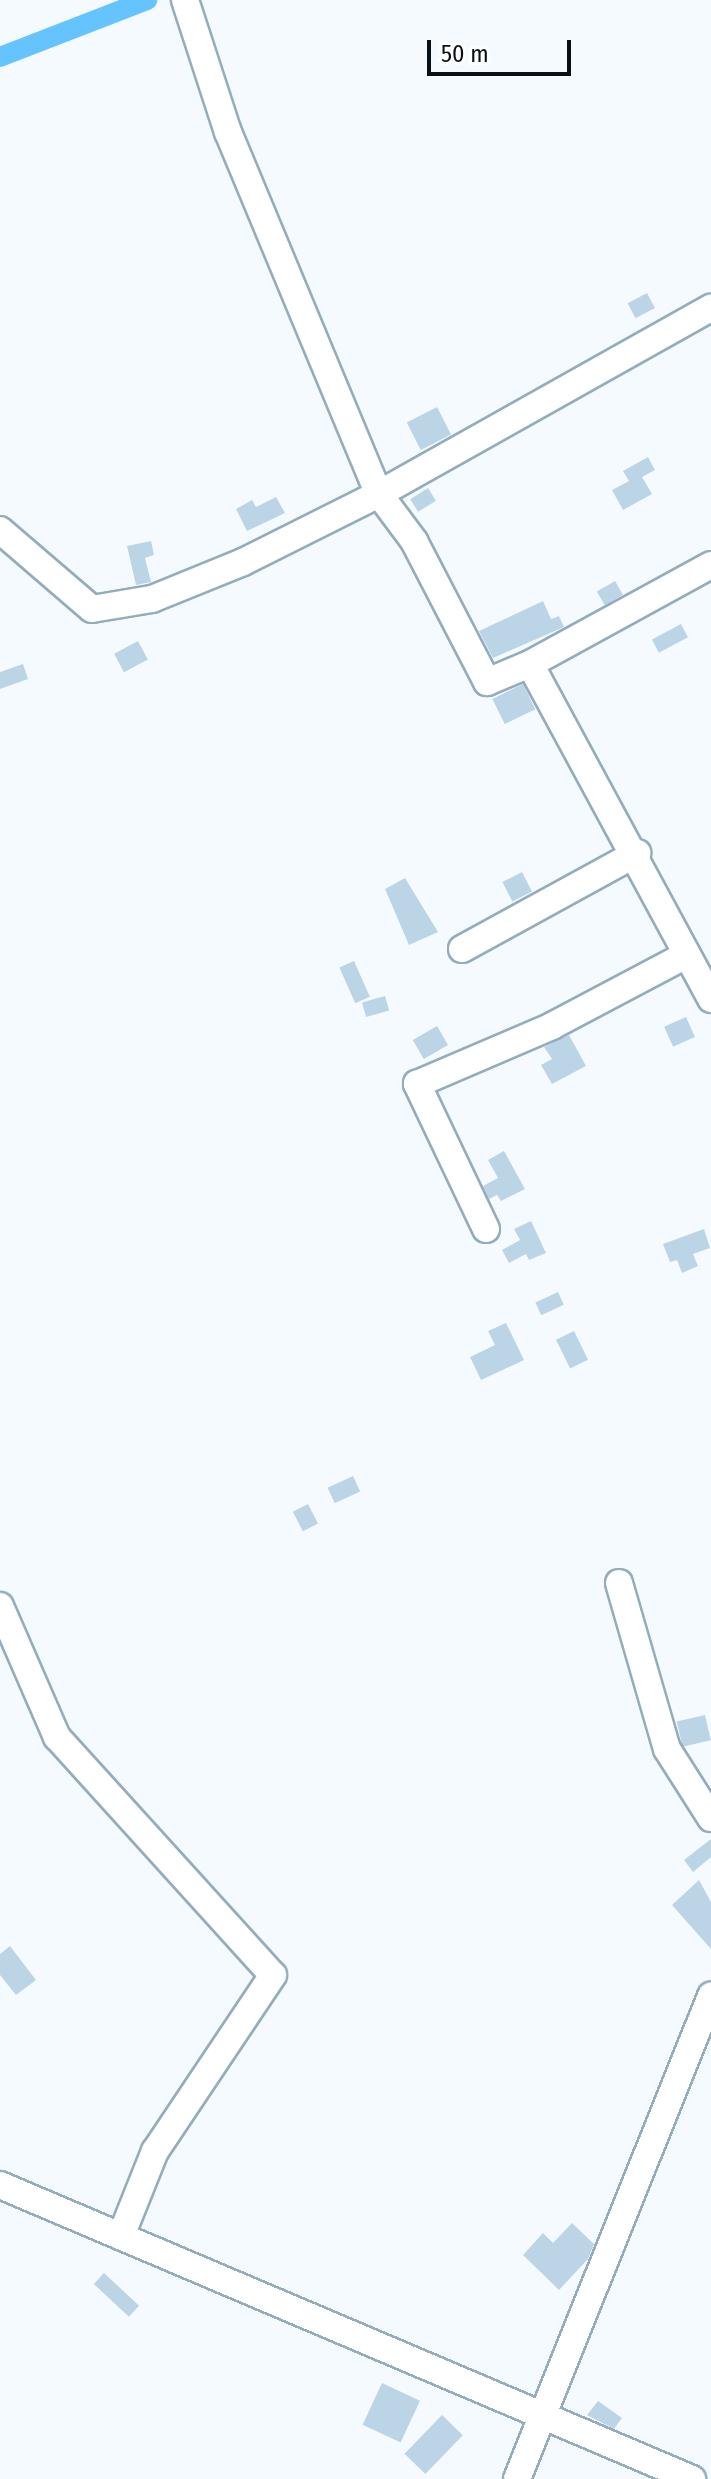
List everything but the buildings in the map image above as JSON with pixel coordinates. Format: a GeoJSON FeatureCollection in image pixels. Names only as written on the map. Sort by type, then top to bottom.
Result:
{"type":"FeatureCollection","features":[{"type":"Feature","properties":{"kind":"street"},"geometry":{"type":"LineString","coordinates":[[185,0],[228,132],[379,494],[414,541],[487,682],[530,664],[711,565]]}},
{"type":"Feature","properties":{"kind":"street"},"geometry":{"type":"LineString","coordinates":[[0,530],[92,609],[152,599],[243,562],[379,494],[711,308]]}},
{"type":"Feature","properties":{"kind":"street"},"geometry":{"type":"LineString","coordinates":[[530,664],[637,853],[684,956],[711,999]]}},
{"type":"Feature","properties":{"kind":"street"},"geometry":{"type":"LineString","coordinates":[[462,949],[637,853]]}},
{"type":"Feature","properties":{"kind":"street"},"geometry":{"type":"LineString","coordinates":[[486,1229],[417,1084],[552,1026],[684,956]]}},
{"type":"Feature","properties":{"kind":"street"},"geometry":{"type":"LineString","coordinates":[[619,1583],[667,1749],[711,1818]]}},
{"type":"Feature","properties":{"kind":"street"},"geometry":{"type":"LineString","coordinates":[[0,1606],[57,1737],[273,1975],[155,2151],[121,2236]]}},
{"type":"Feature","properties":{"kind":"street"},"geometry":{"type":"LineString","coordinates":[[517,2479],[711,1996]]}},
{"type":"Feature","properties":{"kind":"street"},"geometry":{"type":"LineString","coordinates":[[0,2185],[692,2479]]}},
{"type":"Feature","properties":{"kind":"waterway"},"geometry":{"type":"LineString","coordinates":[[0,57],[147,0]]}}]}
